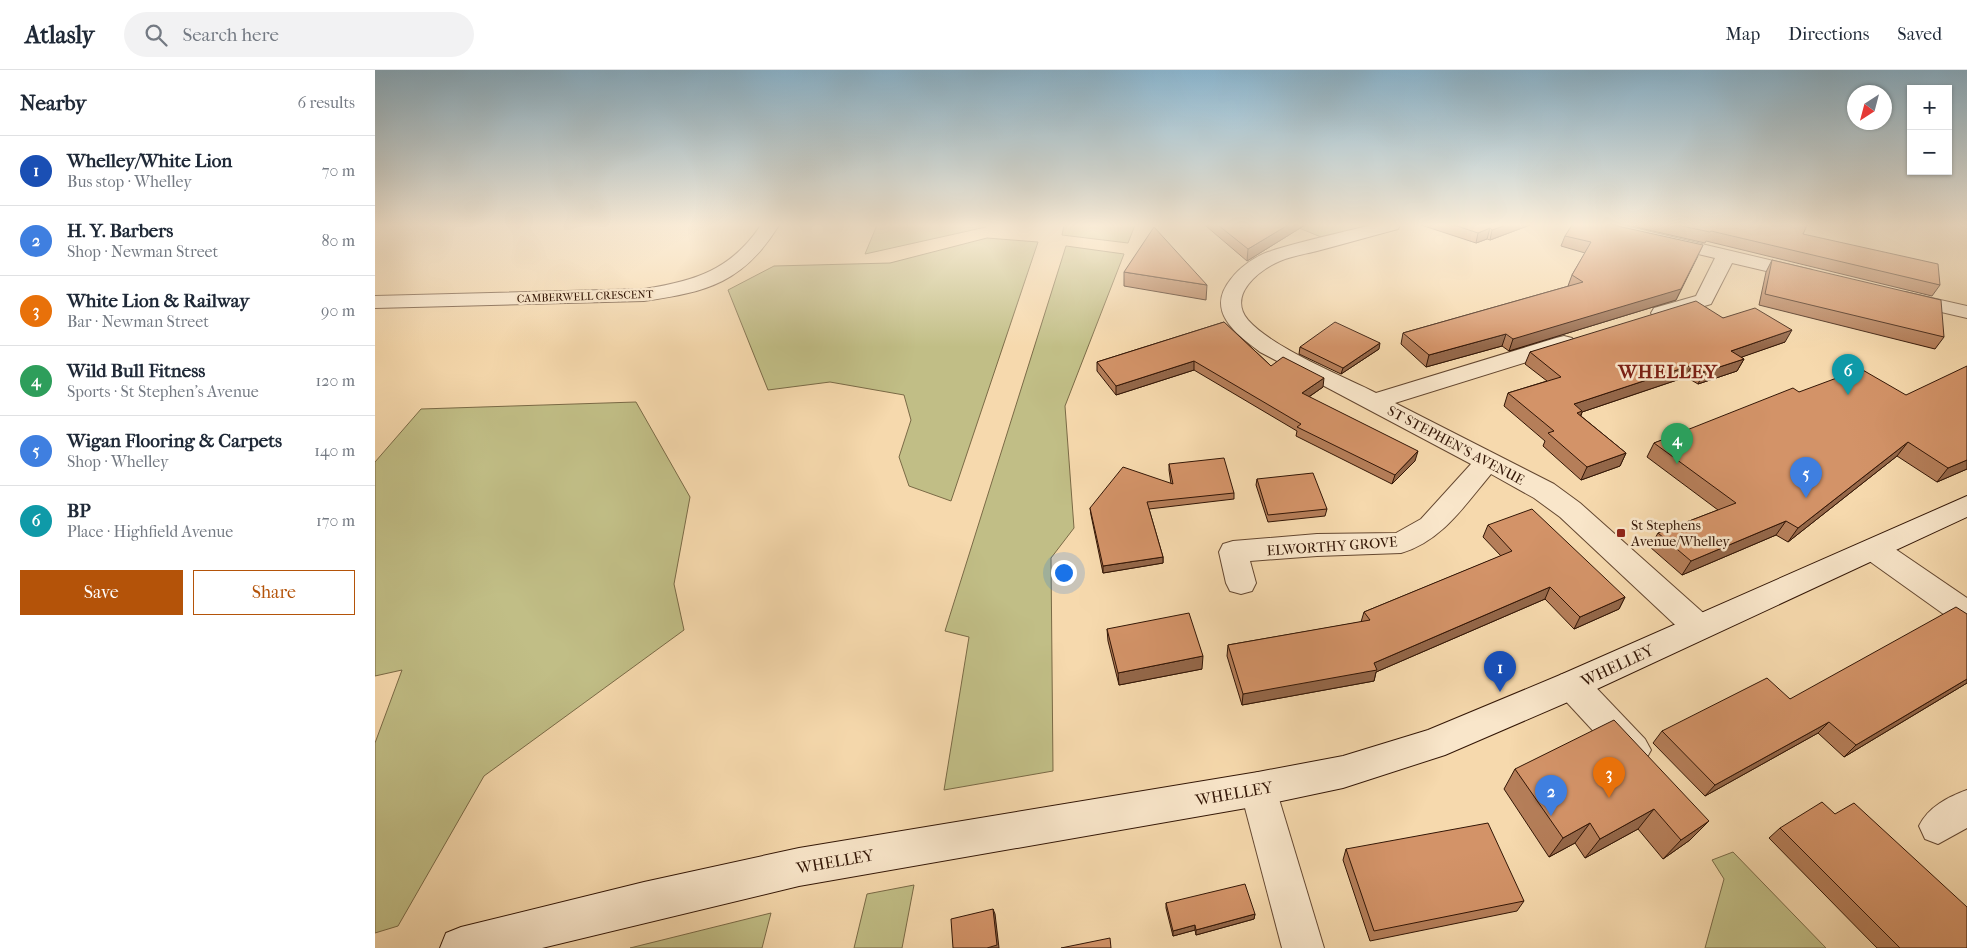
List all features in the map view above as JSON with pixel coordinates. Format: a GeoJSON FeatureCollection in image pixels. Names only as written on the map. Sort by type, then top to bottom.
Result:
{"type":"FeatureCollection","features":[{"type":"Feature","properties":{"kind":"street","name":"CAMBERWELL CRESCENT"},"geometry":{"type":"LineString","coordinates":[[375,302],[645,295],[678,291],[712,280],[736,266]]}},
{"type":"Feature","properties":{"kind":"street","name":"ST STEPHEN'S AVENUE"},"geometry":{"type":"LineString","coordinates":[[1259,266],[1244,275],[1234,287],[1230,301],[1232,313],[1237,324],[1268,347],[1544,490],[1570,510],[1698,627]]}},
{"type":"Feature","properties":{"kind":"street"},"geometry":{"type":"LineString","coordinates":[[1638,320],[1704,300],[1721,266]]}},
{"type":"Feature","properties":{"kind":"street"},"geometry":{"type":"LineString","coordinates":[[1772,266],[1822,278]]}},
{"type":"Feature","properties":{"kind":"street"},"geometry":{"type":"LineString","coordinates":[[1890,294],[1967,312]]}},
{"type":"Feature","properties":{"kind":"street"},"geometry":{"type":"LineString","coordinates":[[1374,402],[1582,338]]}},
{"type":"Feature","properties":{"kind":"street","name":"ELWORTHY GROVE"},"geometry":{"type":"LineString","coordinates":[[1241,583],[1229,543],[1317,545],[1401,543],[1431,526],[1488,461]]}},
{"type":"Feature","properties":{"kind":"street","name":"WHELLEY"},"geometry":{"type":"LineString","coordinates":[[461,948],[644,902],[799,867],[1259,789],[1343,772],[1433,744],[1572,686],[1698,627],[1875,550],[1967,506]]}},
{"type":"Feature","properties":{"kind":"street"},"geometry":{"type":"LineString","coordinates":[[1875,550],[1967,614]]}},
{"type":"Feature","properties":{"kind":"street"},"geometry":{"type":"LineString","coordinates":[[1572,686],[1654,772]]}},
{"type":"Feature","properties":{"kind":"street"},"geometry":{"type":"LineString","coordinates":[[1259,789],[1303,948]]}},
{"type":"Feature","properties":{"kind":"shaded area"},"geometry":{"type":"Polygon","coordinates":[[[774,266],[1030,266],[951,501],[909,486],[899,457],[911,420],[904,395],[830,382],[768,390],[728,290],[774,266]]]}},
{"type":"Feature","properties":{"kind":"shaded area"},"geometry":{"type":"Polygon","coordinates":[[[1060,266],[1119,266],[1065,406],[1074,528],[1051,558],[1053,771],[944,790],[969,637],[945,631],[1060,266]]]}},
{"type":"Feature","properties":{"kind":"shaded area"},"geometry":{"type":"Polygon","coordinates":[[[636,402],[690,497],[674,584],[684,630],[484,776],[398,926],[375,933],[375,743],[402,670],[375,676],[375,462],[421,409],[636,402]]]}},
{"type":"Feature","properties":{"kind":"shaded area"},"geometry":{"type":"Polygon","coordinates":[[[1733,852],[1826,948],[1705,948],[1724,879],[1712,860],[1733,852]]]}},
{"type":"Feature","properties":{"kind":"shaded area"},"geometry":{"type":"Polygon","coordinates":[[[914,885],[902,948],[854,948],[867,894],[914,885]]]}},
{"type":"Feature","properties":{"kind":"shaded area"},"geometry":{"type":"Polygon","coordinates":[[[771,913],[762,948],[630,948],[771,913]]]}},
{"type":"Feature","properties":{"kind":"building"},"geometry":{"type":"Polygon","coordinates":[[[1128,266],[1190,266],[1207,285],[1124,272],[1128,266]]]}},
{"type":"Feature","properties":{"kind":"building"},"geometry":{"type":"Polygon","coordinates":[[[1577,266],[1693,266],[1681,289],[1513,339],[1506,334],[1429,355],[1403,333],[1583,282],[1572,275],[1577,266]]]}},
{"type":"Feature","properties":{"kind":"building"},"geometry":{"type":"Polygon","coordinates":[[[1771,266],[1797,266],[1941,300],[1944,337],[1765,294],[1771,266]]]}},
{"type":"Feature","properties":{"kind":"building"},"geometry":{"type":"Polygon","coordinates":[[[1859,266],[1938,266],[1940,285],[1859,266]]]}},
{"type":"Feature","properties":{"kind":"building"},"geometry":{"type":"Polygon","coordinates":[[[1696,301],[1723,318],[1755,308],[1792,330],[1731,351],[1744,359],[1704,372],[1692,365],[1574,404],[1582,411],[1577,413],[1626,453],[1587,467],[1548,433],[1554,431],[1508,393],[1561,377],[1530,352],[1696,301]]]}},
{"type":"Feature","properties":{"kind":"building"},"geometry":{"type":"Polygon","coordinates":[[[1224,322],[1271,366],[1283,357],[1324,378],[1302,393],[1418,451],[1395,475],[1297,427],[1301,424],[1194,361],[1116,386],[1097,362],[1224,322]]]}},
{"type":"Feature","properties":{"kind":"building"},"geometry":{"type":"Polygon","coordinates":[[[1335,322],[1380,343],[1343,368],[1300,347],[1335,322]]]}},
{"type":"Feature","properties":{"kind":"building"},"geometry":{"type":"Polygon","coordinates":[[[1967,366],[1967,460],[1948,468],[1908,442],[1798,528],[1786,521],[1691,561],[1658,533],[1736,503],[1654,443],[1793,388],[1799,392],[1861,369],[1906,395],[1967,366]]]}},
{"type":"Feature","properties":{"kind":"building"},"geometry":{"type":"Polygon","coordinates":[[[1224,458],[1234,493],[1147,502],[1163,557],[1103,566],[1090,508],[1123,467],[1173,484],[1169,464],[1224,458]]]}},
{"type":"Feature","properties":{"kind":"building"},"geometry":{"type":"Polygon","coordinates":[[[1313,473],[1327,509],[1268,515],[1257,479],[1313,473]]]}},
{"type":"Feature","properties":{"kind":"building"},"geometry":{"type":"Polygon","coordinates":[[[1532,509],[1625,597],[1580,617],[1550,587],[1374,663],[1377,670],[1243,694],[1228,645],[1370,620],[1364,612],[1512,551],[1488,525],[1532,509]]]}},
{"type":"Feature","properties":{"kind":"building"},"geometry":{"type":"Polygon","coordinates":[[[1956,607],[1967,614],[1967,679],[1856,745],[1829,722],[1715,785],[1662,731],[1767,678],[1790,699],[1956,607]]]}},
{"type":"Feature","properties":{"kind":"building"},"geometry":{"type":"Polygon","coordinates":[[[1189,613],[1203,656],[1118,673],[1107,629],[1189,613]]]}},
{"type":"Feature","properties":{"kind":"building"},"geometry":{"type":"Polygon","coordinates":[[[1614,720],[1709,821],[1681,840],[1654,809],[1600,839],[1590,823],[1563,838],[1515,769],[1614,720]]]}},
{"type":"Feature","properties":{"kind":"building"},"geometry":{"type":"Polygon","coordinates":[[[1822,802],[1835,814],[1854,803],[1967,907],[1967,948],[1900,948],[1780,828],[1822,802]]]}},
{"type":"Feature","properties":{"kind":"building"},"geometry":{"type":"Polygon","coordinates":[[[1488,823],[1524,901],[1374,931],[1346,849],[1488,823]]]}},
{"type":"Feature","properties":{"kind":"building"},"geometry":{"type":"Polygon","coordinates":[[[1245,884],[1255,914],[1196,930],[1195,925],[1173,931],[1166,903],[1245,884]]]}},
{"type":"Feature","properties":{"kind":"building"},"geometry":{"type":"Polygon","coordinates":[[[993,909],[997,945],[987,948],[953,948],[951,919],[993,909]]]}},
{"type":"Feature","properties":{"kind":"building"},"geometry":{"type":"Polygon","coordinates":[[[1110,938],[1111,948],[1061,948],[1110,938]]]}},
{"type":"Feature","properties":{"kind":"place","name":"BP"},"geometry":{"type":"Point","coordinates":[1848,395]}},
{"type":"Feature","properties":{"kind":"place","name":"Wild Bull Fitness"},"geometry":{"type":"Point","coordinates":[1677,464]}},
{"type":"Feature","properties":{"kind":"place","name":"Wigan Flooring & Carpets"},"geometry":{"type":"Point","coordinates":[1806,498]}},
{"type":"Feature","properties":{"kind":"place","name":"St Stephens Avenue/Whelley"},"geometry":{"type":"Point","coordinates":[1621,533]}},
{"type":"Feature","properties":{"kind":"place","name":"Whelley/White Lion"},"geometry":{"type":"Point","coordinates":[1500,692]}},
{"type":"Feature","properties":{"kind":"place","name":"White Lion & Railway"},"geometry":{"type":"Point","coordinates":[1609,798]}},
{"type":"Feature","properties":{"kind":"place","name":"H. Y. Barbers"},"geometry":{"type":"Point","coordinates":[1551,816]}},
{"type":"Feature","properties":{"kind":"district","name":"WHELLEY"},"geometry":{"type":"Point","coordinates":[1668,371]}}]}
